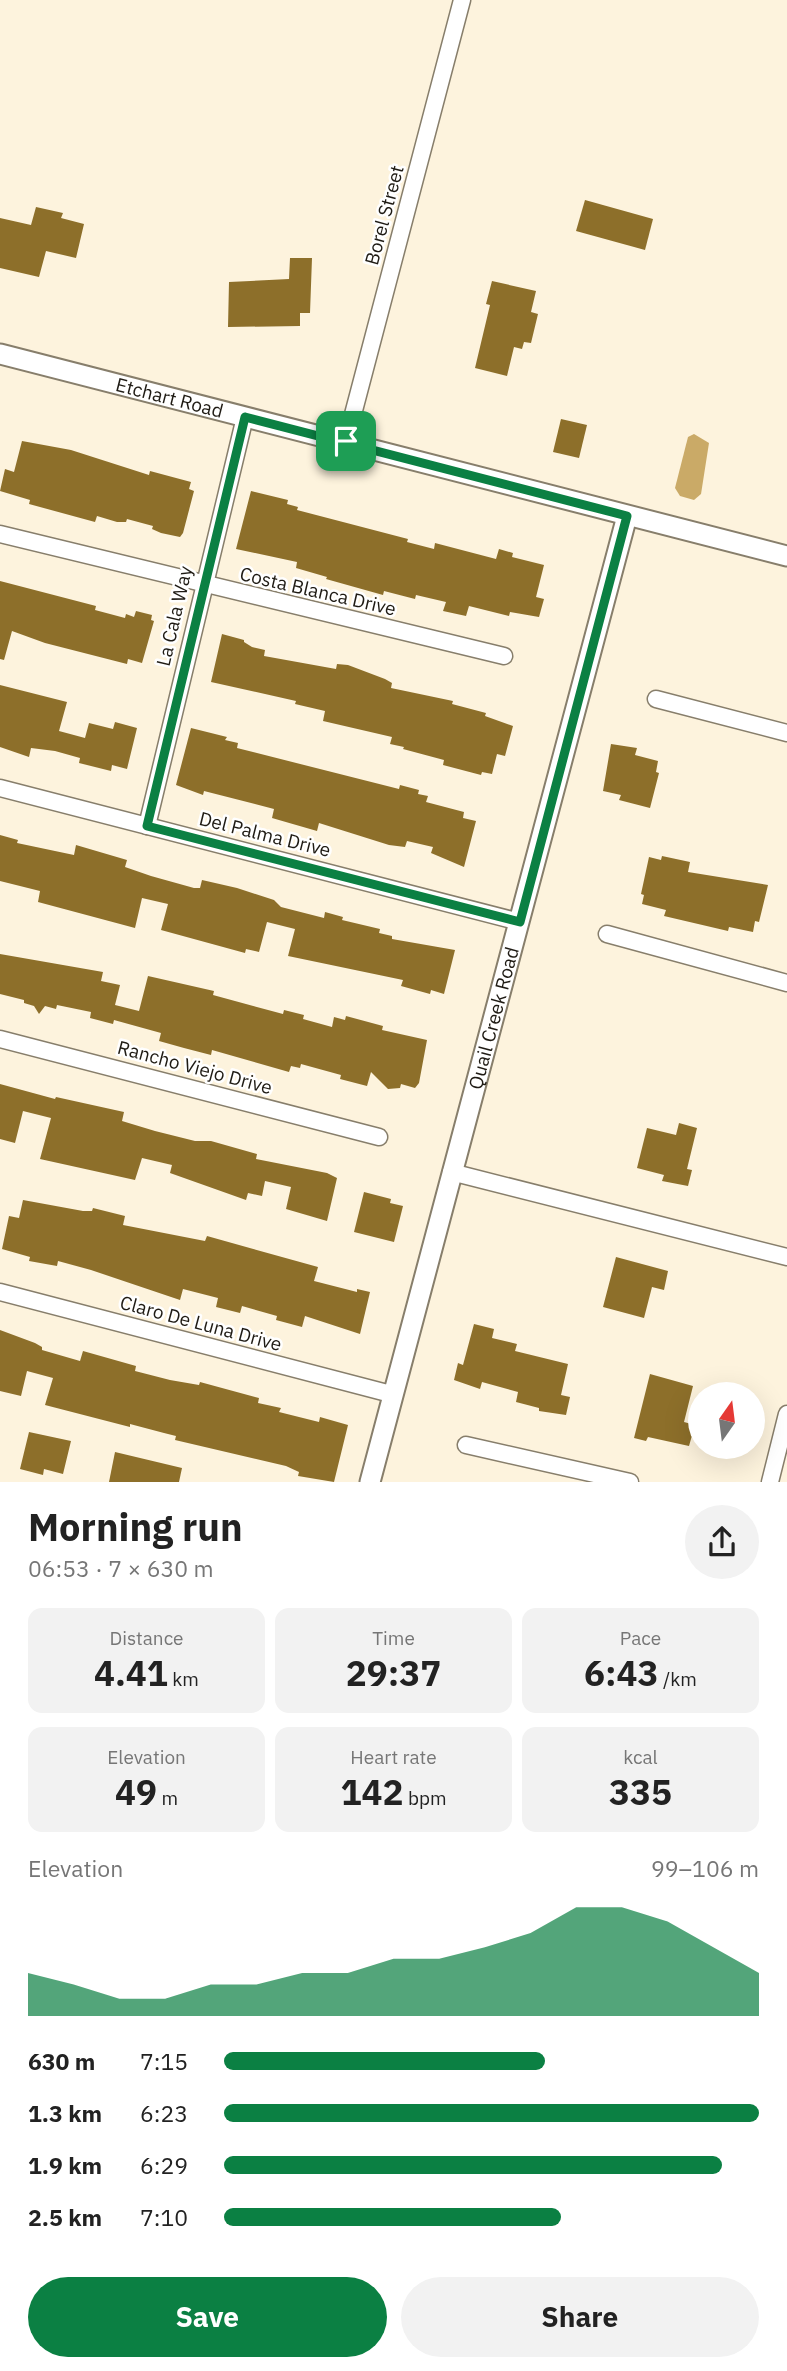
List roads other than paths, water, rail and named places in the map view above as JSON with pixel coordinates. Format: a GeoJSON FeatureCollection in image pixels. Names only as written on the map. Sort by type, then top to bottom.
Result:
{"type":"FeatureCollection","features":[{"type":"Feature","properties":{"kind":"street","name":"Borel Street"},"geometry":{"type":"LineString","coordinates":[[346,441],[461,0]]}},
{"type":"Feature","properties":{"kind":"street","name":"Etchart Road"},"geometry":{"type":"LineString","coordinates":[[0,355],[346,441],[787,556]]}},
{"type":"Feature","properties":{"kind":"street","name":"La Cala Way"},"geometry":{"type":"LineString","coordinates":[[147,826],[245,417]]}},
{"type":"Feature","properties":{"kind":"street","name":"Quail Creek Road"},"geometry":{"type":"LineString","coordinates":[[370,1482],[391,1394],[627,516]]}},
{"type":"Feature","properties":{"kind":"street","name":"Costa Blanca Drive"},"geometry":{"type":"LineString","coordinates":[[0,534],[504,656]]}},
{"type":"Feature","properties":{"kind":"street"},"geometry":{"type":"LineString","coordinates":[[656,699],[787,733]]}},
{"type":"Feature","properties":{"kind":"street","name":"Del Palma Drive"},"geometry":{"type":"LineString","coordinates":[[0,788],[520,922]]}},
{"type":"Feature","properties":{"kind":"street"},"geometry":{"type":"LineString","coordinates":[[607,934],[787,983]]}},
{"type":"Feature","properties":{"kind":"street","name":"Rancho Viejo Drive"},"geometry":{"type":"LineString","coordinates":[[0,1038],[379,1137]]}},
{"type":"Feature","properties":{"kind":"street"},"geometry":{"type":"LineString","coordinates":[[451,1172],[787,1257]]}},
{"type":"Feature","properties":{"kind":"street","name":"Claro De Luna Drive"},"geometry":{"type":"LineString","coordinates":[[0,1292],[391,1394]]}},
{"type":"Feature","properties":{"kind":"street"},"geometry":{"type":"LineString","coordinates":[[770,1482],[787,1414]]}},
{"type":"Feature","properties":{"kind":"street"},"geometry":{"type":"LineString","coordinates":[[466,1445],[630,1482]]}}]}
